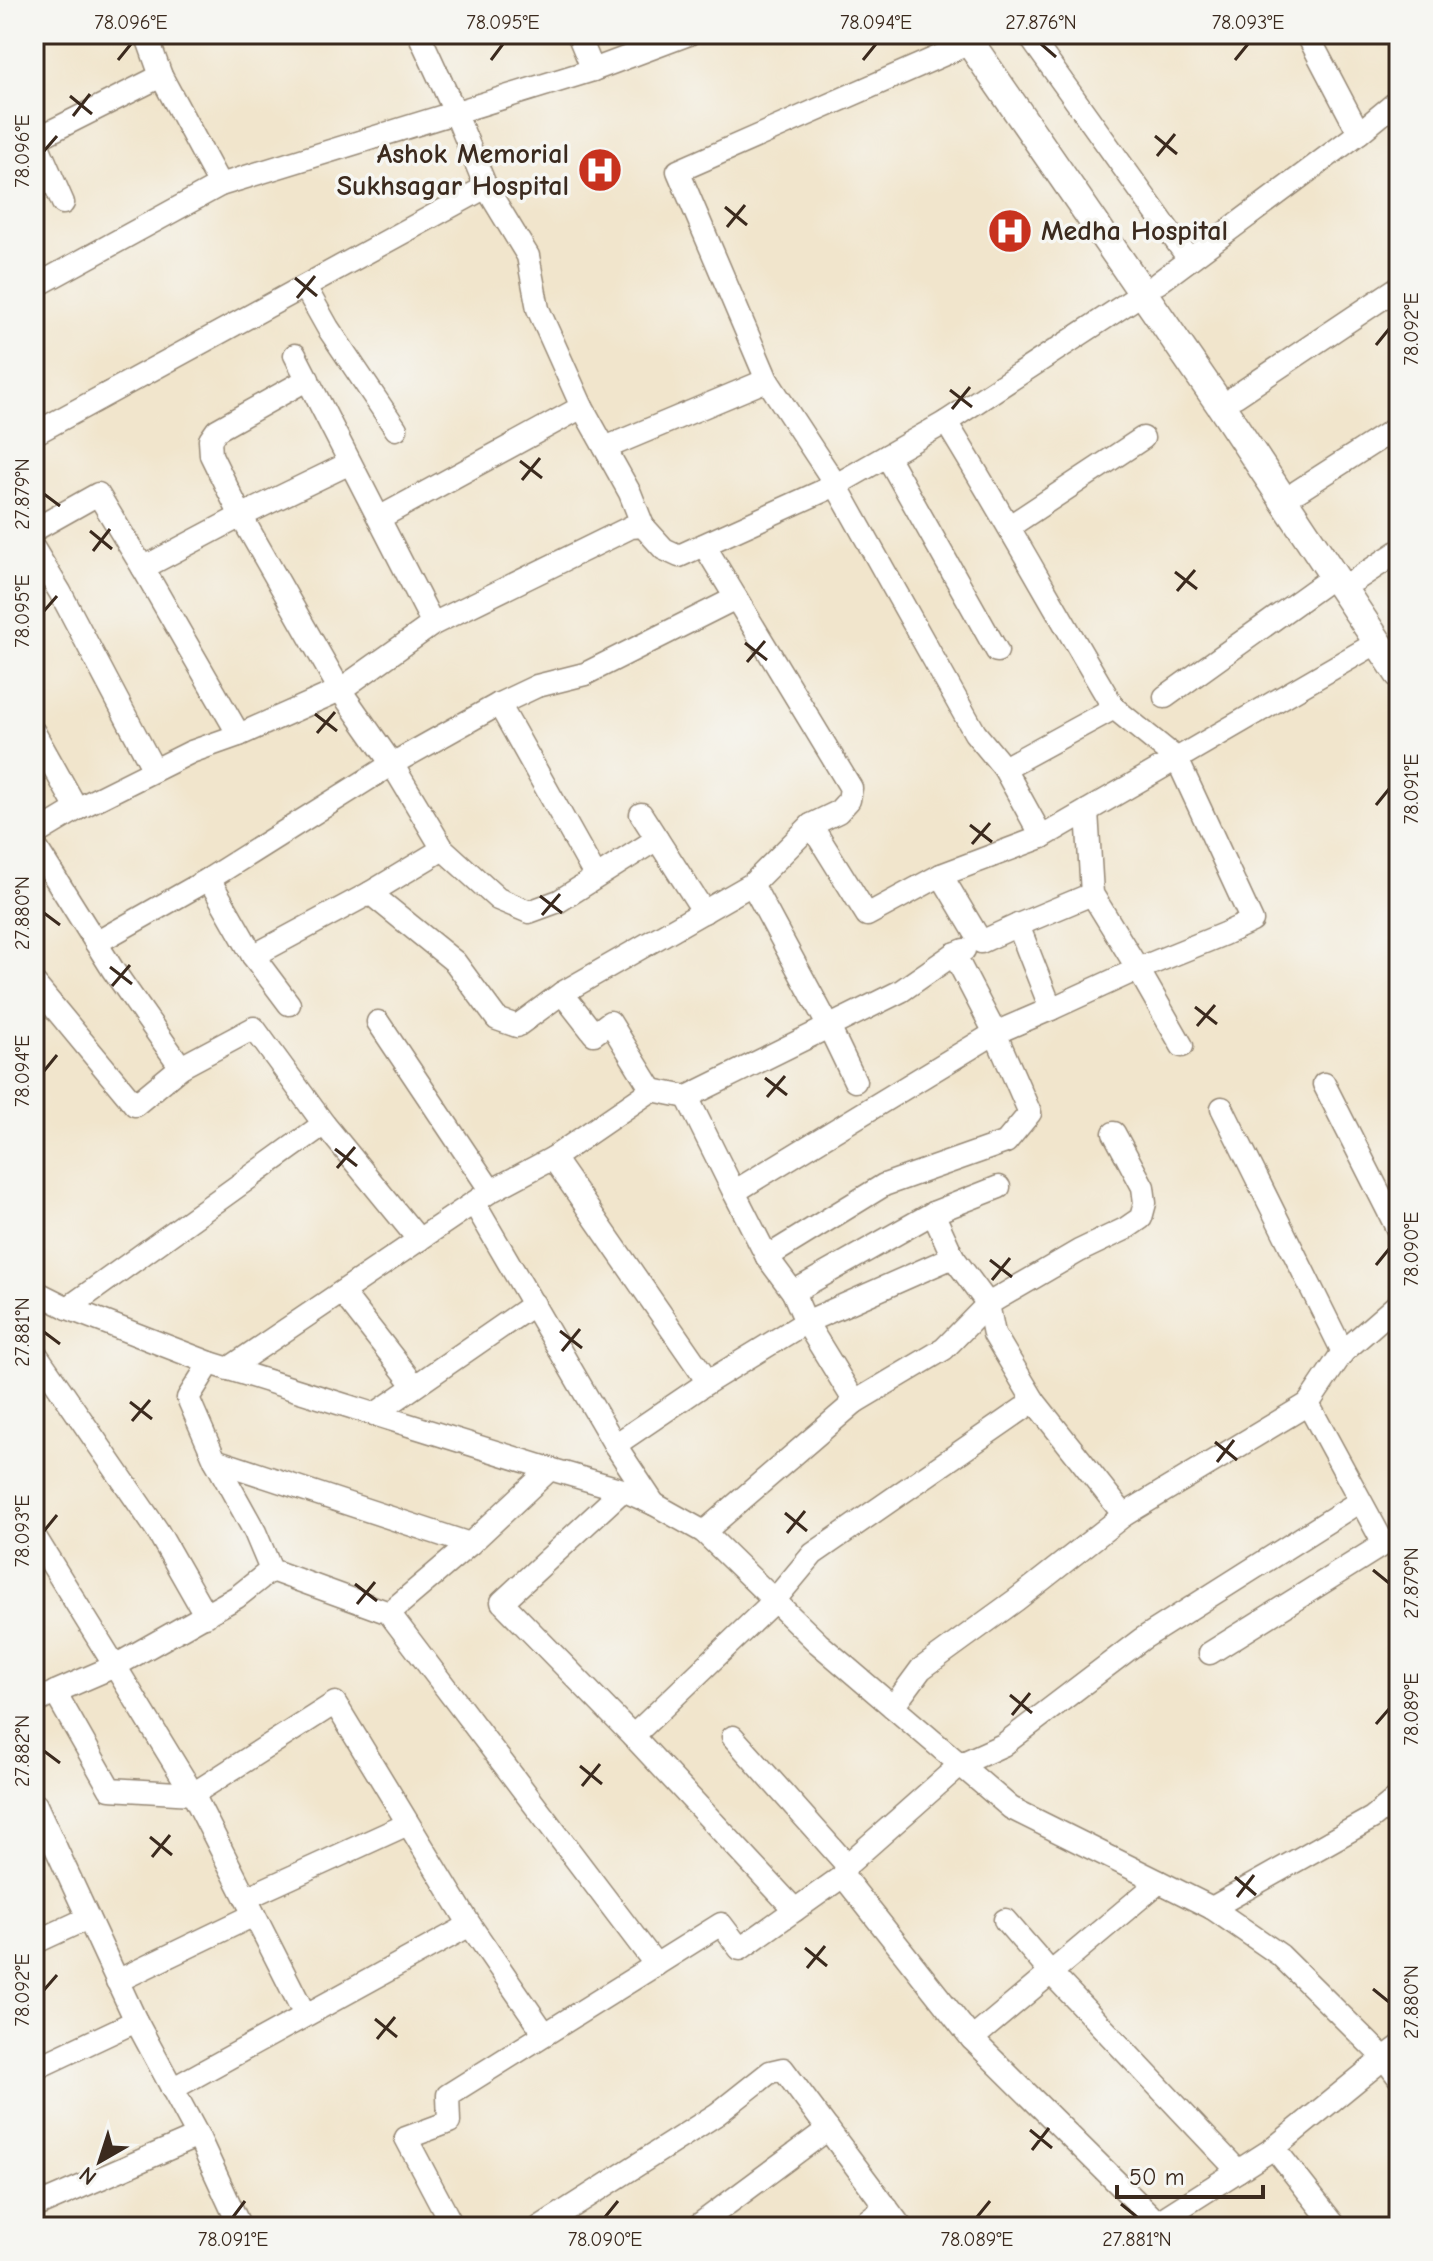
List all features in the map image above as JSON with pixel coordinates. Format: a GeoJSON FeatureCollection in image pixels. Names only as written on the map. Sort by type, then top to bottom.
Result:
{"type":"FeatureCollection","features":[{"type":"Feature","properties":{"kind":"main road"},"geometry":{"type":"LineString","coordinates":[[973,37],[1302,507]]}},
{"type":"Feature","properties":{"kind":"main road"},"geometry":{"type":"LineString","coordinates":[[1151,288],[1236,396],[1345,577],[1388,642],[1399,674]]}},
{"type":"Feature","properties":{"kind":"street"},"geometry":{"type":"LineString","coordinates":[[146,34],[161,76],[220,185]]}},
{"type":"Feature","properties":{"kind":"street"},"geometry":{"type":"LineString","coordinates":[[419,34],[486,187],[528,256],[538,309],[582,407],[630,493],[643,526],[664,549],[679,556],[836,485],[946,422],[1151,288],[1399,100]]}},
{"type":"Feature","properties":{"kind":"street"},"geometry":{"type":"LineString","coordinates":[[578,34],[593,70]]}},
{"type":"Feature","properties":{"kind":"street"},"geometry":{"type":"LineString","coordinates":[[34,287],[220,185],[593,70],[689,34]]}},
{"type":"Feature","properties":{"kind":"street"},"geometry":{"type":"LineString","coordinates":[[1028,34],[1189,259]]}},
{"type":"Feature","properties":{"kind":"street"},"geometry":{"type":"LineString","coordinates":[[1307,34],[1359,133]]}},
{"type":"Feature","properties":{"kind":"street"},"geometry":{"type":"LineString","coordinates":[[973,37],[678,171],[767,380],[836,485],[975,733],[1004,768],[1042,837]]}},
{"type":"Feature","properties":{"kind":"street"},"geometry":{"type":"LineString","coordinates":[[63,203],[34,140],[161,76]]}},
{"type":"Feature","properties":{"kind":"street"},"geometry":{"type":"LineString","coordinates":[[34,434],[486,187]]}},
{"type":"Feature","properties":{"kind":"street"},"geometry":{"type":"LineString","coordinates":[[305,287],[328,328],[396,429]]}},
{"type":"Feature","properties":{"kind":"street"},"geometry":{"type":"LineString","coordinates":[[1236,396],[1399,287]]}},
{"type":"Feature","properties":{"kind":"street"},"geometry":{"type":"LineString","coordinates":[[295,355],[433,624]]}},
{"type":"Feature","properties":{"kind":"street"},"geometry":{"type":"LineString","coordinates":[[308,379],[217,430],[210,440],[211,455],[241,516],[340,690],[392,764],[443,849],[498,899],[529,912],[559,901],[657,839]]}},
{"type":"Feature","properties":{"kind":"street"},"geometry":{"type":"LineString","coordinates":[[605,448],[767,380]]}},
{"type":"Feature","properties":{"kind":"street"},"geometry":{"type":"LineString","coordinates":[[379,518],[582,407]]}},
{"type":"Feature","properties":{"kind":"street"},"geometry":{"type":"LineString","coordinates":[[734,1192],[995,1033],[1252,921],[1177,759],[1114,708],[1010,526],[946,422]]}},
{"type":"Feature","properties":{"kind":"street"},"geometry":{"type":"LineString","coordinates":[[1302,507],[1399,426]]}},
{"type":"Feature","properties":{"kind":"street"},"geometry":{"type":"LineString","coordinates":[[1010,526],[1143,438]]}},
{"type":"Feature","properties":{"kind":"street"},"geometry":{"type":"LineString","coordinates":[[887,456],[997,651]]}},
{"type":"Feature","properties":{"kind":"street"},"geometry":{"type":"LineString","coordinates":[[143,568],[350,463]]}},
{"type":"Feature","properties":{"kind":"street"},"geometry":{"type":"LineString","coordinates":[[34,530],[98,494],[239,735]]}},
{"type":"Feature","properties":{"kind":"street"},"geometry":{"type":"LineString","coordinates":[[34,835],[77,809],[191,752],[239,735],[340,690],[433,624],[631,527],[643,526]]}},
{"type":"Feature","properties":{"kind":"street"},"geometry":{"type":"LineString","coordinates":[[370,893],[455,962],[497,1019],[517,1026],[562,993],[752,884],[811,825],[838,812],[849,800],[851,788],[704,545]]}},
{"type":"Feature","properties":{"kind":"street"},"geometry":{"type":"LineString","coordinates":[[34,549],[154,770]]}},
{"type":"Feature","properties":{"kind":"street"},"geometry":{"type":"LineString","coordinates":[[1165,697],[1345,577],[1399,551]]}},
{"type":"Feature","properties":{"kind":"street"},"geometry":{"type":"LineString","coordinates":[[96,943],[209,879],[392,764],[499,704],[537,686],[585,674],[736,598]]}},
{"type":"Feature","properties":{"kind":"street"},"geometry":{"type":"LineString","coordinates":[[811,825],[867,915],[941,875],[1042,837],[1388,642]]}},
{"type":"Feature","properties":{"kind":"street"},"geometry":{"type":"LineString","coordinates":[[499,704],[596,877]]}},
{"type":"Feature","properties":{"kind":"street"},"geometry":{"type":"LineString","coordinates":[[1004,768],[1114,708]]}},
{"type":"Feature","properties":{"kind":"street"},"geometry":{"type":"LineString","coordinates":[[34,732],[77,809]]}},
{"type":"Feature","properties":{"kind":"street"},"geometry":{"type":"LineString","coordinates":[[1087,811],[1092,894],[1182,1046]]}},
{"type":"Feature","properties":{"kind":"street"},"geometry":{"type":"LineString","coordinates":[[641,814],[704,912]]}},
{"type":"Feature","properties":{"kind":"street"},"geometry":{"type":"LineString","coordinates":[[34,844],[96,943],[181,1067]]}},
{"type":"Feature","properties":{"kind":"street"},"geometry":{"type":"LineString","coordinates":[[253,956],[370,893],[443,849]]}},
{"type":"Feature","properties":{"kind":"street"},"geometry":{"type":"LineString","coordinates":[[941,875],[981,942]]}},
{"type":"Feature","properties":{"kind":"street"},"geometry":{"type":"LineString","coordinates":[[209,879],[253,956],[289,1004]]}},
{"type":"Feature","properties":{"kind":"street"},"geometry":{"type":"LineString","coordinates":[[752,884],[855,1081]]}},
{"type":"Feature","properties":{"kind":"street"},"geometry":{"type":"LineString","coordinates":[[656,1965],[389,1613],[271,1570],[255,1532],[215,1460],[188,1398],[219,1366],[342,1292],[482,1197],[553,1158],[652,1090],[687,1097],[901,991],[954,954],[1092,894]]}},
{"type":"Feature","properties":{"kind":"street"},"geometry":{"type":"LineString","coordinates":[[1018,925],[1051,1009]]}},
{"type":"Feature","properties":{"kind":"street"},"geometry":{"type":"LineString","coordinates":[[767,1257],[884,1185],[1006,1142],[1030,1113],[995,1033],[954,954]]}},
{"type":"Feature","properties":{"kind":"street"},"geometry":{"type":"LineString","coordinates":[[34,983],[135,1105],[181,1067],[254,1028],[324,1124],[419,1240]]}},
{"type":"Feature","properties":{"kind":"street"},"geometry":{"type":"LineString","coordinates":[[562,993],[594,1034],[610,1022],[652,1090]]}},
{"type":"Feature","properties":{"kind":"street"},"geometry":{"type":"LineString","coordinates":[[378,1022],[482,1197],[534,1304],[615,1445],[654,1504]]}},
{"type":"Feature","properties":{"kind":"street"},"geometry":{"type":"LineString","coordinates":[[1324,1084],[1399,1232]]}},
{"type":"Feature","properties":{"kind":"street"},"geometry":{"type":"LineString","coordinates":[[687,1097],[767,1257],[793,1292],[806,1322],[855,1402]]}},
{"type":"Feature","properties":{"kind":"street"},"geometry":{"type":"LineString","coordinates":[[1222,1108],[1343,1352]]}},
{"type":"Feature","properties":{"kind":"street"},"geometry":{"type":"LineString","coordinates":[[68,1308],[324,1124]]}},
{"type":"Feature","properties":{"kind":"street"},"geometry":{"type":"LineString","coordinates":[[944,1349],[988,1304],[1141,1218],[1145,1203],[1143,1187],[1114,1133]]}},
{"type":"Feature","properties":{"kind":"street"},"geometry":{"type":"LineString","coordinates":[[553,1158],[708,1382]]}},
{"type":"Feature","properties":{"kind":"street"},"geometry":{"type":"LineString","coordinates":[[793,1292],[933,1213],[999,1187]]}},
{"type":"Feature","properties":{"kind":"street"},"geometry":{"type":"LineString","coordinates":[[933,1213],[953,1257],[988,1304],[994,1334],[1034,1401],[1124,1515]]}},
{"type":"Feature","properties":{"kind":"street"},"geometry":{"type":"LineString","coordinates":[[615,1445],[708,1382],[806,1322],[953,1257]]}},
{"type":"Feature","properties":{"kind":"street"},"geometry":{"type":"LineString","coordinates":[[342,1292],[415,1386]]}},
{"type":"Feature","properties":{"kind":"street"},"geometry":{"type":"LineString","coordinates":[[37,1299],[219,1366],[623,1490],[704,1532],[818,1643],[1011,1808],[1212,1908],[1280,1955],[1392,2052],[1399,2078]]}},
{"type":"Feature","properties":{"kind":"street"},"geometry":{"type":"LineString","coordinates":[[893,1707],[921,1669],[1016,1600],[1124,1515],[1308,1404],[1343,1352],[1399,1303]]}},
{"type":"Feature","properties":{"kind":"street"},"geometry":{"type":"LineString","coordinates":[[375,1414],[534,1304]]}},
{"type":"Feature","properties":{"kind":"street"},"geometry":{"type":"LineString","coordinates":[[704,1532],[855,1402],[944,1349],[994,1334]]}},
{"type":"Feature","properties":{"kind":"street"},"geometry":{"type":"LineString","coordinates":[[34,1351],[157,1530],[206,1616]]}},
{"type":"Feature","properties":{"kind":"street"},"geometry":{"type":"LineString","coordinates":[[633,1736],[773,1602],[813,1554],[1034,1401]]}},
{"type":"Feature","properties":{"kind":"street"},"geometry":{"type":"LineString","coordinates":[[1210,1653],[1384,1544],[1308,1404]]}},
{"type":"Feature","properties":{"kind":"street"},"geometry":{"type":"LineString","coordinates":[[215,1460],[470,1544]]}},
{"type":"Feature","properties":{"kind":"street"},"geometry":{"type":"LineString","coordinates":[[389,1613],[470,1544],[550,1469]]}},
{"type":"Feature","properties":{"kind":"street"},"geometry":{"type":"LineString","coordinates":[[623,1490],[502,1602],[633,1736],[795,1910]]}},
{"type":"Feature","properties":{"kind":"street"},"geometry":{"type":"LineString","coordinates":[[453,2227],[406,2138],[449,2122],[448,2095],[721,1924],[740,1949],[845,1871],[961,1764],[1003,1745],[1142,1639],[1360,1501]]}},
{"type":"Feature","properties":{"kind":"street"},"geometry":{"type":"LineString","coordinates":[[34,1535],[193,1794],[305,2015]]}},
{"type":"Feature","properties":{"kind":"street"},"geometry":{"type":"LineString","coordinates":[[34,1704],[115,1666],[206,1616],[271,1570]]}},
{"type":"Feature","properties":{"kind":"street"},"geometry":{"type":"LineString","coordinates":[[55,1692],[110,1789],[193,1794],[335,1703],[470,1925],[545,2034]]}},
{"type":"Feature","properties":{"kind":"street"},"geometry":{"type":"LineString","coordinates":[[733,1737],[845,1871],[972,2039],[1157,2225],[1274,2148],[1392,2052]]}},
{"type":"Feature","properties":{"kind":"street"},"geometry":{"type":"LineString","coordinates":[[1212,1908],[1372,1818],[1399,1796]]}},
{"type":"Feature","properties":{"kind":"street"},"geometry":{"type":"LineString","coordinates":[[35,1805],[136,2021],[198,2136],[240,2227]]}},
{"type":"Feature","properties":{"kind":"street"},"geometry":{"type":"LineString","coordinates":[[117,1981],[408,1824]]}},
{"type":"Feature","properties":{"kind":"street"},"geometry":{"type":"LineString","coordinates":[[972,2039],[1159,1882]]}},
{"type":"Feature","properties":{"kind":"street"},"geometry":{"type":"LineString","coordinates":[[34,1943],[88,1918]]}},
{"type":"Feature","properties":{"kind":"street"},"geometry":{"type":"LineString","coordinates":[[1005,1920],[1238,2171]]}},
{"type":"Feature","properties":{"kind":"street"},"geometry":{"type":"LineString","coordinates":[[172,2089],[470,1925]]}},
{"type":"Feature","properties":{"kind":"street"},"geometry":{"type":"LineString","coordinates":[[34,2069],[136,2021]]}},
{"type":"Feature","properties":{"kind":"street"},"geometry":{"type":"LineString","coordinates":[[540,2227],[717,2114],[770,2072],[783,2069],[901,2227]]}},
{"type":"Feature","properties":{"kind":"street"},"geometry":{"type":"LineString","coordinates":[[696,2227],[828,2129]]}},
{"type":"Feature","properties":{"kind":"street"},"geometry":{"type":"LineString","coordinates":[[34,2207],[198,2136]]}},
{"type":"Feature","properties":{"kind":"street"},"geometry":{"type":"LineString","coordinates":[[1274,2148],[1336,2227]]}},
{"type":"Feature","properties":{"kind":"street"},"geometry":{"type":"LineString","coordinates":[[859,2227],[886,2206]]}},
{"type":"Feature","properties":{"kind":"place","name":"Ashok Memorial Sukhsagar Hospital"},"geometry":{"type":"Point","coordinates":[600,170]}},
{"type":"Feature","properties":{"kind":"place","name":"Medha Hospital"},"geometry":{"type":"Point","coordinates":[1010,231]}}]}
